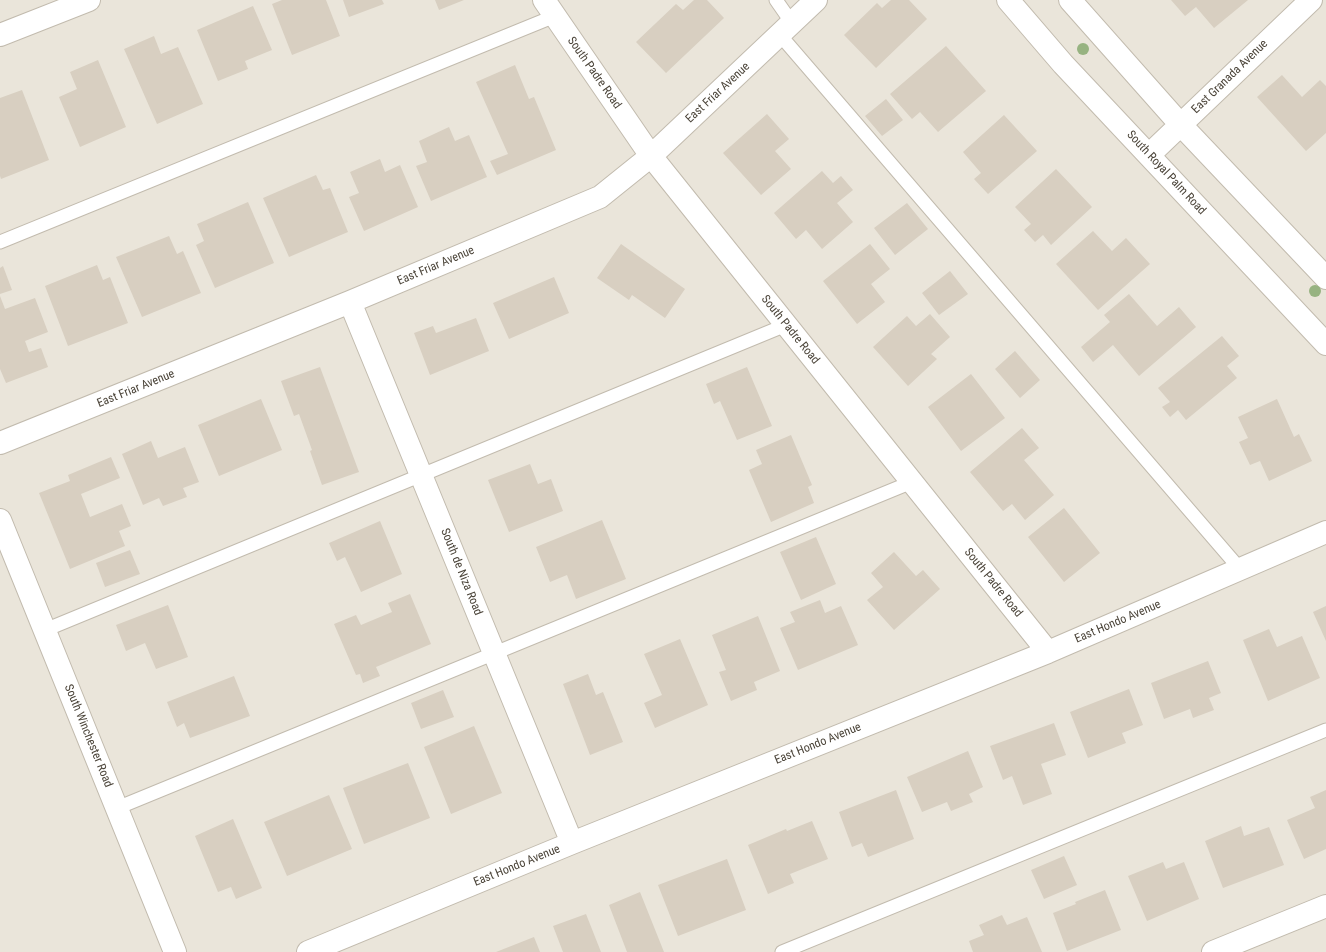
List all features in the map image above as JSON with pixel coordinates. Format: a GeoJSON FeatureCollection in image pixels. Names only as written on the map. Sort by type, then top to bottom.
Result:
{"type":"FeatureCollection","features":[{"type":"Feature","properties":{"kind":"street"},"geometry":{"type":"LineString","coordinates":[[0,35],[89,0]]}},
{"type":"Feature","properties":{"kind":"street","name":"East Friar Avenue"},"geometry":{"type":"LineString","coordinates":[[0,443],[350,302],[600,197],[651,156],[816,0]]}},
{"type":"Feature","properties":{"kind":"street","name":"South Royal Palm Road"},"geometry":{"type":"LineString","coordinates":[[1008,0],[1063,64],[1326,344]]}},
{"type":"Feature","properties":{"kind":"street"},"geometry":{"type":"LineString","coordinates":[[1070,0],[1180,124],[1326,278]]}},
{"type":"Feature","properties":{"kind":"street","name":"East Granada Avenue"},"geometry":{"type":"LineString","coordinates":[[1149,155],[1311,0]]}},
{"type":"Feature","properties":{"kind":"street","name":"South Padre Road"},"geometry":{"type":"LineString","coordinates":[[549,8],[651,156],[1048,652]]}},
{"type":"Feature","properties":{"kind":"street","name":"South de Niza Road"},"geometry":{"type":"LineString","coordinates":[[350,302],[572,843]]}},
{"type":"Feature","properties":{"kind":"street","name":"South Winchester Road"},"geometry":{"type":"LineString","coordinates":[[0,520],[175,952]]}},
{"type":"Feature","properties":{"kind":"street","name":"East Hondo Avenue"},"geometry":{"type":"LineString","coordinates":[[308,952],[572,843],[1048,652],[1326,532]]}},
{"type":"Feature","properties":{"kind":"street"},"geometry":{"type":"LineString","coordinates":[[1213,952],[1326,906]]}},
{"type":"Feature","properties":{"kind":"lane"},"geometry":{"type":"LineString","coordinates":[[776,0],[786,29],[1240,568]]}},
{"type":"Feature","properties":{"kind":"lane"},"geometry":{"type":"LineString","coordinates":[[0,242],[549,8]]}},
{"type":"Feature","properties":{"kind":"lane"},"geometry":{"type":"LineString","coordinates":[[45,630],[786,325]]}},
{"type":"Feature","properties":{"kind":"lane"},"geometry":{"type":"LineString","coordinates":[[117,808],[912,482]]}},
{"type":"Feature","properties":{"kind":"lane"},"geometry":{"type":"LineString","coordinates":[[782,952],[1326,730]]}},
{"type":"Feature","properties":{"kind":"shaded area"},"geometry":{"type":"Polygon","coordinates":[[[0,0],[1326,0],[1326,952],[0,952],[0,0]]]}},
{"type":"Feature","properties":{"kind":"building"},"geometry":{"type":"Polygon","coordinates":[[[282,0],[326,0],[340,36],[292,55],[272,4],[282,0]]]}},
{"type":"Feature","properties":{"kind":"building"},"geometry":{"type":"Polygon","coordinates":[[[343,0],[382,0],[384,4],[349,17],[343,0]]]}},
{"type":"Feature","properties":{"kind":"building"},"geometry":{"type":"Polygon","coordinates":[[[435,0],[464,0],[439,10],[435,0]]]}},
{"type":"Feature","properties":{"kind":"building"},"geometry":{"type":"Polygon","coordinates":[[[694,0],[707,0],[724,18],[666,73],[636,42],[676,4],[683,10],[694,0]]]}},
{"type":"Feature","properties":{"kind":"building"},"geometry":{"type":"Polygon","coordinates":[[[891,0],[909,0],[927,19],[876,68],[844,35],[877,3],[882,8],[891,0]]]}},
{"type":"Feature","properties":{"kind":"building"},"geometry":{"type":"Polygon","coordinates":[[[1171,0],[1248,0],[1214,28],[1196,7],[1185,16],[1171,0]]]}},
{"type":"Feature","properties":{"kind":"building"},"geometry":{"type":"Polygon","coordinates":[[[253,6],[272,50],[245,61],[248,69],[218,81],[197,30],[253,6]]]}},
{"type":"Feature","properties":{"kind":"building"},"geometry":{"type":"Polygon","coordinates":[[[154,36],[161,54],[178,47],[203,104],[157,124],[124,49],[154,36]]]}},
{"type":"Feature","properties":{"kind":"building"},"geometry":{"type":"Polygon","coordinates":[[[946,46],[986,91],[938,132],[920,112],[912,119],[890,94],[946,46]]]}},
{"type":"Feature","properties":{"kind":"building"},"geometry":{"type":"Polygon","coordinates":[[[98,60],[126,127],[80,147],[59,97],[77,89],[70,72],[98,60]]]}},
{"type":"Feature","properties":{"kind":"building"},"geometry":{"type":"Polygon","coordinates":[[[515,65],[529,99],[534,97],[556,150],[497,175],[490,161],[508,154],[476,82],[515,65]]]}},
{"type":"Feature","properties":{"kind":"building"},"geometry":{"type":"Polygon","coordinates":[[[1282,75],[1302,97],[1320,80],[1326,86],[1326,133],[1306,151],[1257,97],[1282,75]]]}},
{"type":"Feature","properties":{"kind":"building"},"geometry":{"type":"Polygon","coordinates":[[[22,90],[49,160],[1,179],[0,98],[22,90]]]}},
{"type":"Feature","properties":{"kind":"building"},"geometry":{"type":"Polygon","coordinates":[[[886,99],[903,120],[882,136],[865,116],[886,99]]]}},
{"type":"Feature","properties":{"kind":"building"},"geometry":{"type":"Polygon","coordinates":[[[767,114],[789,139],[775,151],[791,169],[761,195],[723,153],[767,114]]]}},
{"type":"Feature","properties":{"kind":"building"},"geometry":{"type":"Polygon","coordinates":[[[1004,115],[1037,151],[988,194],[974,179],[981,173],[963,152],[1004,115]]]}},
{"type":"Feature","properties":{"kind":"building"},"geometry":{"type":"Polygon","coordinates":[[[449,127],[455,141],[469,135],[487,177],[431,201],[416,166],[427,162],[419,141],[449,127]]]}},
{"type":"Feature","properties":{"kind":"building"},"geometry":{"type":"Polygon","coordinates":[[[380,159],[385,172],[400,165],[418,207],[364,231],[349,197],[359,193],[350,172],[380,159]]]}},
{"type":"Feature","properties":{"kind":"building"},"geometry":{"type":"Polygon","coordinates":[[[1056,169],[1092,207],[1051,245],[1043,235],[1035,242],[1024,230],[1031,224],[1015,207],[1056,169]]]}},
{"type":"Feature","properties":{"kind":"building"},"geometry":{"type":"Polygon","coordinates":[[[822,171],[833,183],[841,176],[853,190],[837,203],[853,222],[822,249],[806,230],[796,239],[774,213],[822,171]]]}},
{"type":"Feature","properties":{"kind":"building"},"geometry":{"type":"Polygon","coordinates":[[[316,175],[323,190],[330,188],[348,232],[289,257],[263,198],[316,175]]]}},
{"type":"Feature","properties":{"kind":"building"},"geometry":{"type":"Polygon","coordinates":[[[248,202],[274,263],[215,288],[196,245],[204,241],[197,224],[248,202]]]}},
{"type":"Feature","properties":{"kind":"building"},"geometry":{"type":"Polygon","coordinates":[[[907,203],[928,229],[895,255],[874,228],[907,203]]]}},
{"type":"Feature","properties":{"kind":"building"},"geometry":{"type":"Polygon","coordinates":[[[1093,231],[1112,251],[1126,238],[1150,264],[1098,310],[1056,264],[1093,231]]]}},
{"type":"Feature","properties":{"kind":"building"},"geometry":{"type":"Polygon","coordinates":[[[169,236],[177,254],[183,251],[201,293],[142,317],[116,257],[169,236]]]}},
{"type":"Feature","properties":{"kind":"building"},"geometry":{"type":"Polygon","coordinates":[[[621,244],[685,289],[665,318],[632,295],[629,300],[597,278],[621,244]]]}},
{"type":"Feature","properties":{"kind":"building"},"geometry":{"type":"Polygon","coordinates":[[[870,244],[890,269],[871,284],[885,302],[857,324],[823,281],[870,244]]]}},
{"type":"Feature","properties":{"kind":"building"},"geometry":{"type":"Polygon","coordinates":[[[97,265],[103,280],[110,277],[128,323],[68,346],[45,286],[97,265]]]}},
{"type":"Feature","properties":{"kind":"building"},"geometry":{"type":"Polygon","coordinates":[[[3,266],[12,290],[0,294],[0,268],[3,266]]]}},
{"type":"Feature","properties":{"kind":"building"},"geometry":{"type":"Polygon","coordinates":[[[950,271],[968,294],[939,315],[922,293],[950,271]]]}},
{"type":"Feature","properties":{"kind":"building"},"geometry":{"type":"Polygon","coordinates":[[[554,277],[569,313],[509,339],[493,303],[554,277]]]}},
{"type":"Feature","properties":{"kind":"building"},"geometry":{"type":"Polygon","coordinates":[[[1129,294],[1157,326],[1179,307],[1196,327],[1139,376],[1113,345],[1093,362],[1081,347],[1110,322],[1104,315],[1129,294]]]}},
{"type":"Feature","properties":{"kind":"building"},"geometry":{"type":"Polygon","coordinates":[[[0,296],[5,309],[35,298],[48,332],[25,341],[29,352],[41,348],[48,367],[6,383],[0,369],[0,296]]]}},
{"type":"Feature","properties":{"kind":"building"},"geometry":{"type":"Polygon","coordinates":[[[930,314],[950,337],[931,354],[937,359],[908,386],[873,347],[907,316],[916,326],[930,314]]]}},
{"type":"Feature","properties":{"kind":"building"},"geometry":{"type":"Polygon","coordinates":[[[476,318],[489,351],[430,375],[414,333],[433,326],[436,333],[476,318]]]}},
{"type":"Feature","properties":{"kind":"building"},"geometry":{"type":"Polygon","coordinates":[[[1222,336],[1239,356],[1227,366],[1237,378],[1186,420],[1178,410],[1170,417],[1162,407],[1170,402],[1158,388],[1222,336]]]}},
{"type":"Feature","properties":{"kind":"building"},"geometry":{"type":"Polygon","coordinates":[[[1015,351],[1040,380],[1020,398],[995,369],[1015,351]]]}},
{"type":"Feature","properties":{"kind":"building"},"geometry":{"type":"Polygon","coordinates":[[[320,367],[359,472],[322,485],[310,451],[312,450],[299,414],[294,416],[281,381],[320,367]]]}},
{"type":"Feature","properties":{"kind":"building"},"geometry":{"type":"Polygon","coordinates":[[[747,367],[772,426],[737,440],[720,401],[714,404],[706,384],[747,367]]]}},
{"type":"Feature","properties":{"kind":"building"},"geometry":{"type":"Polygon","coordinates":[[[971,374],[1005,418],[961,451],[928,407],[971,374]]]}},
{"type":"Feature","properties":{"kind":"building"},"geometry":{"type":"Polygon","coordinates":[[[261,399],[282,450],[219,476],[198,425],[261,399]]]}},
{"type":"Feature","properties":{"kind":"building"},"geometry":{"type":"Polygon","coordinates":[[[1277,399],[1294,437],[1299,434],[1312,461],[1269,481],[1260,461],[1250,465],[1239,442],[1248,438],[1238,417],[1277,399]]]}},
{"type":"Feature","properties":{"kind":"building"},"geometry":{"type":"Polygon","coordinates":[[[1022,428],[1039,448],[1024,460],[1054,495],[1025,520],[1012,504],[1003,511],[970,472],[1022,428]]]}},
{"type":"Feature","properties":{"kind":"building"},"geometry":{"type":"Polygon","coordinates":[[[791,435],[812,485],[808,487],[814,503],[771,522],[749,470],[762,464],[756,450],[791,435]]]}},
{"type":"Feature","properties":{"kind":"building"},"geometry":{"type":"Polygon","coordinates":[[[151,441],[158,458],[185,447],[199,482],[183,488],[187,497],[163,506],[159,498],[143,505],[122,454],[151,441]]]}},
{"type":"Feature","properties":{"kind":"building"},"geometry":{"type":"Polygon","coordinates":[[[111,457],[120,478],[81,494],[90,517],[122,504],[131,526],[119,531],[125,546],[70,569],[39,493],[70,481],[68,475],[111,457]]]}},
{"type":"Feature","properties":{"kind":"building"},"geometry":{"type":"Polygon","coordinates":[[[530,464],[538,484],[551,479],[563,511],[509,532],[488,480],[530,464]]]}},
{"type":"Feature","properties":{"kind":"building"},"geometry":{"type":"Polygon","coordinates":[[[1064,508],[1100,553],[1064,582],[1028,537],[1064,508]]]}},
{"type":"Feature","properties":{"kind":"building"},"geometry":{"type":"Polygon","coordinates":[[[602,520],[626,579],[576,599],[567,575],[550,582],[536,547],[602,520]]]}},
{"type":"Feature","properties":{"kind":"building"},"geometry":{"type":"Polygon","coordinates":[[[380,521],[402,574],[361,592],[345,557],[337,561],[329,543],[380,521]]]}},
{"type":"Feature","properties":{"kind":"building"},"geometry":{"type":"Polygon","coordinates":[[[816,537],[836,584],[801,600],[780,552],[816,537]]]}},
{"type":"Feature","properties":{"kind":"building"},"geometry":{"type":"Polygon","coordinates":[[[130,550],[140,574],[105,587],[96,563],[130,550]]]}},
{"type":"Feature","properties":{"kind":"building"},"geometry":{"type":"Polygon","coordinates":[[[894,552],[916,576],[923,570],[940,589],[894,630],[867,600],[883,587],[871,573],[894,552]]]}},
{"type":"Feature","properties":{"kind":"building"},"geometry":{"type":"Polygon","coordinates":[[[410,594],[431,644],[376,667],[380,676],[363,683],[360,674],[356,675],[334,624],[356,615],[361,625],[392,612],[388,603],[410,594]]]}},
{"type":"Feature","properties":{"kind":"building"},"geometry":{"type":"Polygon","coordinates":[[[820,600],[825,613],[841,606],[858,645],[798,670],[780,628],[795,622],[790,612],[820,600]]]}},
{"type":"Feature","properties":{"kind":"building"},"geometry":{"type":"Polygon","coordinates":[[[168,605],[188,657],[156,669],[145,643],[126,651],[116,625],[168,605]]]}},
{"type":"Feature","properties":{"kind":"building"},"geometry":{"type":"Polygon","coordinates":[[[1326,606],[1326,641],[1313,612],[1326,606]]]}},
{"type":"Feature","properties":{"kind":"building"},"geometry":{"type":"Polygon","coordinates":[[[758,616],[780,671],[754,682],[757,690],[731,701],[719,672],[726,670],[712,635],[758,616]]]}},
{"type":"Feature","properties":{"kind":"building"},"geometry":{"type":"Polygon","coordinates":[[[1269,629],[1277,647],[1302,636],[1320,678],[1268,701],[1243,640],[1269,629]]]}},
{"type":"Feature","properties":{"kind":"building"},"geometry":{"type":"Polygon","coordinates":[[[680,639],[708,705],[655,728],[644,703],[662,695],[644,654],[680,639]]]}},
{"type":"Feature","properties":{"kind":"building"},"geometry":{"type":"Polygon","coordinates":[[[1208,661],[1221,693],[1209,698],[1214,710],[1193,718],[1190,709],[1164,719],[1151,683],[1208,661]]]}},
{"type":"Feature","properties":{"kind":"building"},"geometry":{"type":"Polygon","coordinates":[[[588,674],[596,695],[603,692],[623,742],[590,755],[563,684],[588,674]]]}},
{"type":"Feature","properties":{"kind":"building"},"geometry":{"type":"Polygon","coordinates":[[[234,676],[250,716],[190,738],[184,723],[177,727],[167,702],[234,676]]]}},
{"type":"Feature","properties":{"kind":"building"},"geometry":{"type":"Polygon","coordinates":[[[1129,689],[1143,725],[1122,733],[1126,743],[1088,758],[1070,712],[1129,689]]]}},
{"type":"Feature","properties":{"kind":"building"},"geometry":{"type":"Polygon","coordinates":[[[443,690],[454,717],[421,729],[411,703],[443,690]]]}},
{"type":"Feature","properties":{"kind":"building"},"geometry":{"type":"Polygon","coordinates":[[[1054,723],[1066,755],[1041,764],[1052,794],[1023,805],[1012,776],[1003,780],[990,746],[1054,723]]]}},
{"type":"Feature","properties":{"kind":"building"},"geometry":{"type":"Polygon","coordinates":[[[474,726],[502,793],[451,814],[424,747],[474,726]]]}},
{"type":"Feature","properties":{"kind":"building"},"geometry":{"type":"Polygon","coordinates":[[[968,751],[983,787],[969,794],[973,802],[951,811],[947,802],[922,812],[907,777],[968,751]]]}},
{"type":"Feature","properties":{"kind":"building"},"geometry":{"type":"Polygon","coordinates":[[[408,763],[430,818],[364,844],[343,788],[408,763]]]}},
{"type":"Feature","properties":{"kind":"building"},"geometry":{"type":"Polygon","coordinates":[[[896,790],[914,839],[868,857],[862,843],[852,847],[839,812],[896,790]]]}},
{"type":"Feature","properties":{"kind":"building"},"geometry":{"type":"Polygon","coordinates":[[[1326,790],[1326,849],[1304,859],[1287,820],[1315,808],[1310,797],[1326,790]]]}},
{"type":"Feature","properties":{"kind":"building"},"geometry":{"type":"Polygon","coordinates":[[[329,795],[352,849],[287,876],[264,822],[329,795]]]}},
{"type":"Feature","properties":{"kind":"building"},"geometry":{"type":"Polygon","coordinates":[[[233,819],[262,888],[236,899],[231,887],[218,892],[195,836],[233,819]]]}},
{"type":"Feature","properties":{"kind":"building"},"geometry":{"type":"Polygon","coordinates":[[[812,821],[828,859],[790,874],[794,883],[768,894],[748,845],[786,829],[787,831],[812,821]]]}},
{"type":"Feature","properties":{"kind":"building"},"geometry":{"type":"Polygon","coordinates":[[[1241,826],[1244,836],[1269,827],[1284,865],[1223,888],[1205,841],[1241,826]]]}},
{"type":"Feature","properties":{"kind":"building"},"geometry":{"type":"Polygon","coordinates":[[[1064,856],[1077,885],[1044,899],[1031,870],[1064,856]]]}},
{"type":"Feature","properties":{"kind":"building"},"geometry":{"type":"Polygon","coordinates":[[[727,859],[746,910],[678,936],[658,885],[727,859]]]}},
{"type":"Feature","properties":{"kind":"building"},"geometry":{"type":"Polygon","coordinates":[[[1163,862],[1166,869],[1184,862],[1199,899],[1147,921],[1128,876],[1163,862]]]}},
{"type":"Feature","properties":{"kind":"building"},"geometry":{"type":"Polygon","coordinates":[[[1105,890],[1121,930],[1067,951],[1053,913],[1105,890]]]}},
{"type":"Feature","properties":{"kind":"building"},"geometry":{"type":"Polygon","coordinates":[[[640,892],[664,952],[627,952],[609,905],[640,892]]]}},
{"type":"Feature","properties":{"kind":"building"},"geometry":{"type":"Polygon","coordinates":[[[586,914],[601,952],[563,952],[553,926],[586,914]]]}},
{"type":"Feature","properties":{"kind":"building"},"geometry":{"type":"Polygon","coordinates":[[[1002,915],[1007,925],[1027,917],[1042,952],[973,952],[969,941],[984,935],[979,925],[1002,915]]]}},
{"type":"Feature","properties":{"kind":"building"},"geometry":{"type":"Polygon","coordinates":[[[534,937],[540,952],[496,952],[534,937]]]}}]}
